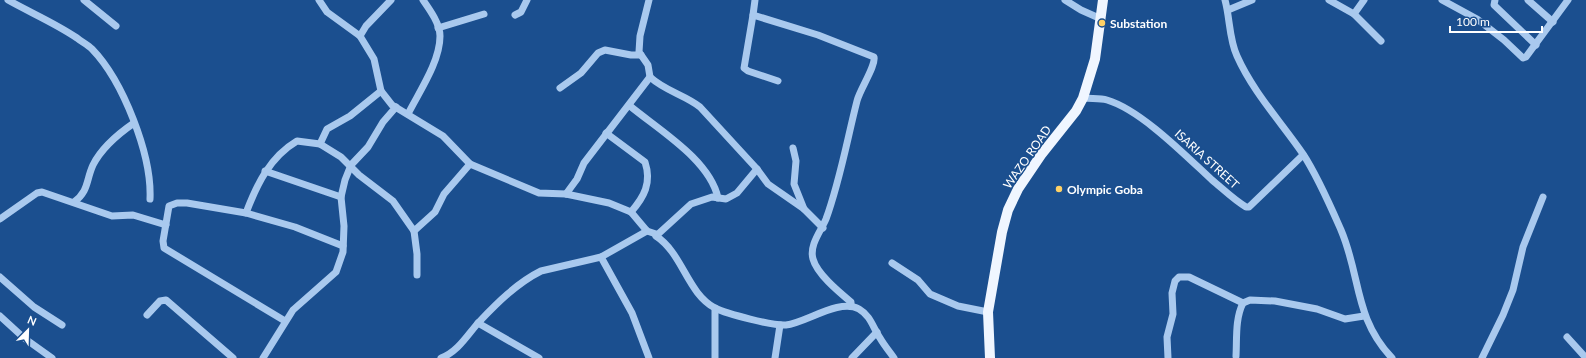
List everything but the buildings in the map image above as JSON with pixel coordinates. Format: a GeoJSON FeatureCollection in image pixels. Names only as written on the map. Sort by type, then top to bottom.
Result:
{"type":"FeatureCollection","features":[{"type":"Feature","properties":{"kind":"main road","name":"WAZO ROAD"},"geometry":{"type":"LineString","coordinates":[[990,358],[988,312],[1002,232],[1008,210],[1018,189],[1041,156],[1076,111],[1083,98],[1095,59],[1099,18],[1103,0]]}},
{"type":"Feature","properties":{"kind":"street"},"geometry":{"type":"LineString","coordinates":[[8,0],[64,29],[91,48],[118,83],[134,123],[148,168],[150,199]]}},
{"type":"Feature","properties":{"kind":"street"},"geometry":{"type":"LineString","coordinates":[[84,0],[116,26]]}},
{"type":"Feature","properties":{"kind":"street"},"geometry":{"type":"LineString","coordinates":[[319,0],[328,12],[360,36],[374,59],[381,91],[396,108],[443,136],[470,164],[538,192],[566,194],[609,203],[631,212],[646,231],[656,234],[656,236],[667,244],[698,295],[715,308],[730,314],[780,325],[787,325],[843,306],[851,306],[864,313],[874,325],[894,358]]}},
{"type":"Feature","properties":{"kind":"street"},"geometry":{"type":"LineString","coordinates":[[360,36],[366,26],[391,0]]}},
{"type":"Feature","properties":{"kind":"street"},"geometry":{"type":"LineString","coordinates":[[408,114],[436,58],[440,35],[434,18],[423,0]]}},
{"type":"Feature","properties":{"kind":"street"},"geometry":{"type":"LineString","coordinates":[[515,15],[521,12],[527,0]]}},
{"type":"Feature","properties":{"kind":"street"},"geometry":{"type":"LineString","coordinates":[[566,194],[577,179],[584,163],[606,133],[630,106],[650,77],[648,65],[639,52],[640,36],[649,0]]}},
{"type":"Feature","properties":{"kind":"street"},"geometry":{"type":"LineString","coordinates":[[755,0],[744,68],[748,71],[778,81]]}},
{"type":"Feature","properties":{"kind":"street"},"geometry":{"type":"LineString","coordinates":[[1065,0],[1081,10],[1099,18]]}},
{"type":"Feature","properties":{"kind":"street"},"geometry":{"type":"LineString","coordinates":[[1225,0],[1236,54],[1248,80],[1303,155],[1344,237],[1364,316],[1379,344],[1392,358]]}},
{"type":"Feature","properties":{"kind":"street"},"geometry":{"type":"LineString","coordinates":[[1228,10],[1252,0]]}},
{"type":"Feature","properties":{"kind":"street"},"geometry":{"type":"LineString","coordinates":[[1329,0],[1354,14],[1381,41]]}},
{"type":"Feature","properties":{"kind":"street"},"geometry":{"type":"LineString","coordinates":[[1354,14],[1364,0]]}},
{"type":"Feature","properties":{"kind":"street"},"geometry":{"type":"LineString","coordinates":[[1442,0],[1477,19],[1504,40],[1523,58],[1526,57],[1536,45],[1568,0]]}},
{"type":"Feature","properties":{"kind":"street"},"geometry":{"type":"LineString","coordinates":[[1495,0],[1494,5],[1536,45]]}},
{"type":"Feature","properties":{"kind":"street"},"geometry":{"type":"LineString","coordinates":[[1528,0],[1553,22]]}},
{"type":"Feature","properties":{"kind":"street"},"geometry":{"type":"LineString","coordinates":[[438,28],[484,14]]}},
{"type":"Feature","properties":{"kind":"street"},"geometry":{"type":"LineString","coordinates":[[753,15],[824,37],[874,57],[872,68],[860,90],[857,100],[836,190],[823,228],[812,250],[813,260],[823,276],[851,302],[851,306]]}},
{"type":"Feature","properties":{"kind":"street"},"geometry":{"type":"LineString","coordinates":[[560,88],[581,73],[598,53],[605,50],[631,55],[641,55]]}},
{"type":"Feature","properties":{"kind":"street"},"geometry":{"type":"LineString","coordinates":[[650,77],[670,91],[694,102],[700,107],[758,169],[775,190],[804,209],[823,228]]}},
{"type":"Feature","properties":{"kind":"street"},"geometry":{"type":"LineString","coordinates":[[320,144],[327,129],[350,116],[381,91]]}},
{"type":"Feature","properties":{"kind":"street","name":"ISARIA STREET"},"geometry":{"type":"LineString","coordinates":[[1083,98],[1105,100],[1114,103],[1141,119],[1163,135],[1221,187],[1246,207],[1249,207],[1303,155]]}},
{"type":"Feature","properties":{"kind":"street"},"geometry":{"type":"LineString","coordinates":[[630,106],[686,151],[709,177],[715,186],[718,198]]}},
{"type":"Feature","properties":{"kind":"street"},"geometry":{"type":"LineString","coordinates":[[263,358],[285,321],[297,306],[335,274],[341,261],[343,246],[344,226],[341,197],[350,165],[368,147],[383,122],[396,108]]}},
{"type":"Feature","properties":{"kind":"street"},"geometry":{"type":"LineString","coordinates":[[74,202],[84,192],[97,158],[113,140],[134,123]]}},
{"type":"Feature","properties":{"kind":"street"},"geometry":{"type":"LineString","coordinates":[[606,133],[645,162],[648,169],[649,180],[643,198],[631,212]]}},
{"type":"Feature","properties":{"kind":"street"},"geometry":{"type":"LineString","coordinates":[[246,212],[265,171],[278,155],[297,140],[320,144],[341,157],[359,175],[393,201],[414,231],[417,254],[417,275]]}},
{"type":"Feature","properties":{"kind":"street"},"geometry":{"type":"LineString","coordinates":[[793,148],[796,161],[794,184],[804,209]]}},
{"type":"Feature","properties":{"kind":"street"},"geometry":{"type":"LineString","coordinates":[[414,231],[435,212],[444,194],[470,164]]}},
{"type":"Feature","properties":{"kind":"street"},"geometry":{"type":"LineString","coordinates":[[656,236],[691,204],[712,197],[726,199],[737,193],[758,169]]}},
{"type":"Feature","properties":{"kind":"street"},"geometry":{"type":"LineString","coordinates":[[265,171],[341,197]]}},
{"type":"Feature","properties":{"kind":"street"},"geometry":{"type":"LineString","coordinates":[[0,219],[41,192],[112,216],[133,215],[166,225]]}},
{"type":"Feature","properties":{"kind":"street"},"geometry":{"type":"LineString","coordinates":[[1482,358],[1513,290],[1523,247],[1543,197]]}},
{"type":"Feature","properties":{"kind":"street"},"geometry":{"type":"LineString","coordinates":[[285,321],[164,248],[169,206],[177,203],[187,203],[246,212],[295,227],[343,246]]}},
{"type":"Feature","properties":{"kind":"street"},"geometry":{"type":"LineString","coordinates":[[448,357],[500,301],[533,276],[541,271],[601,257],[646,231]]}},
{"type":"Feature","properties":{"kind":"street"},"geometry":{"type":"LineString","coordinates":[[601,257],[636,323],[649,358]]}},
{"type":"Feature","properties":{"kind":"street"},"geometry":{"type":"LineString","coordinates":[[892,263],[918,280],[930,294],[958,306],[988,312]]}},
{"type":"Feature","properties":{"kind":"street"},"geometry":{"type":"LineString","coordinates":[[1168,358],[1168,336],[1173,314],[1172,292],[1175,281],[1180,276],[1188,277],[1243,303]]}},
{"type":"Feature","properties":{"kind":"street"},"geometry":{"type":"LineString","coordinates":[[0,277],[34,307],[62,325]]}},
{"type":"Feature","properties":{"kind":"street"},"geometry":{"type":"LineString","coordinates":[[147,315],[160,301],[166,300],[233,358]]}},
{"type":"Feature","properties":{"kind":"street"},"geometry":{"type":"LineString","coordinates":[[1236,356],[1239,311],[1243,303],[1250,300],[1275,301],[1317,309],[1345,319],[1353,319],[1364,316]]}},
{"type":"Feature","properties":{"kind":"street"},"geometry":{"type":"LineString","coordinates":[[715,308],[715,358]]}},
{"type":"Feature","properties":{"kind":"street"},"geometry":{"type":"LineString","coordinates":[[0,316],[29,342],[52,358]]}},
{"type":"Feature","properties":{"kind":"street"},"geometry":{"type":"LineString","coordinates":[[478,323],[539,358]]}},
{"type":"Feature","properties":{"kind":"street"},"geometry":{"type":"LineString","coordinates":[[775,358],[780,325]]}},
{"type":"Feature","properties":{"kind":"street"},"geometry":{"type":"LineString","coordinates":[[852,358],[877,332]]}},
{"type":"Feature","properties":{"kind":"street"},"geometry":{"type":"LineString","coordinates":[[1567,336],[1586,358]]}},
{"type":"Feature","properties":{"kind":"place","name":"Substation"},"geometry":{"type":"Point","coordinates":[1102,23]}},
{"type":"Feature","properties":{"kind":"place","name":"Olympic Goba"},"geometry":{"type":"Point","coordinates":[1059,189]}}]}
